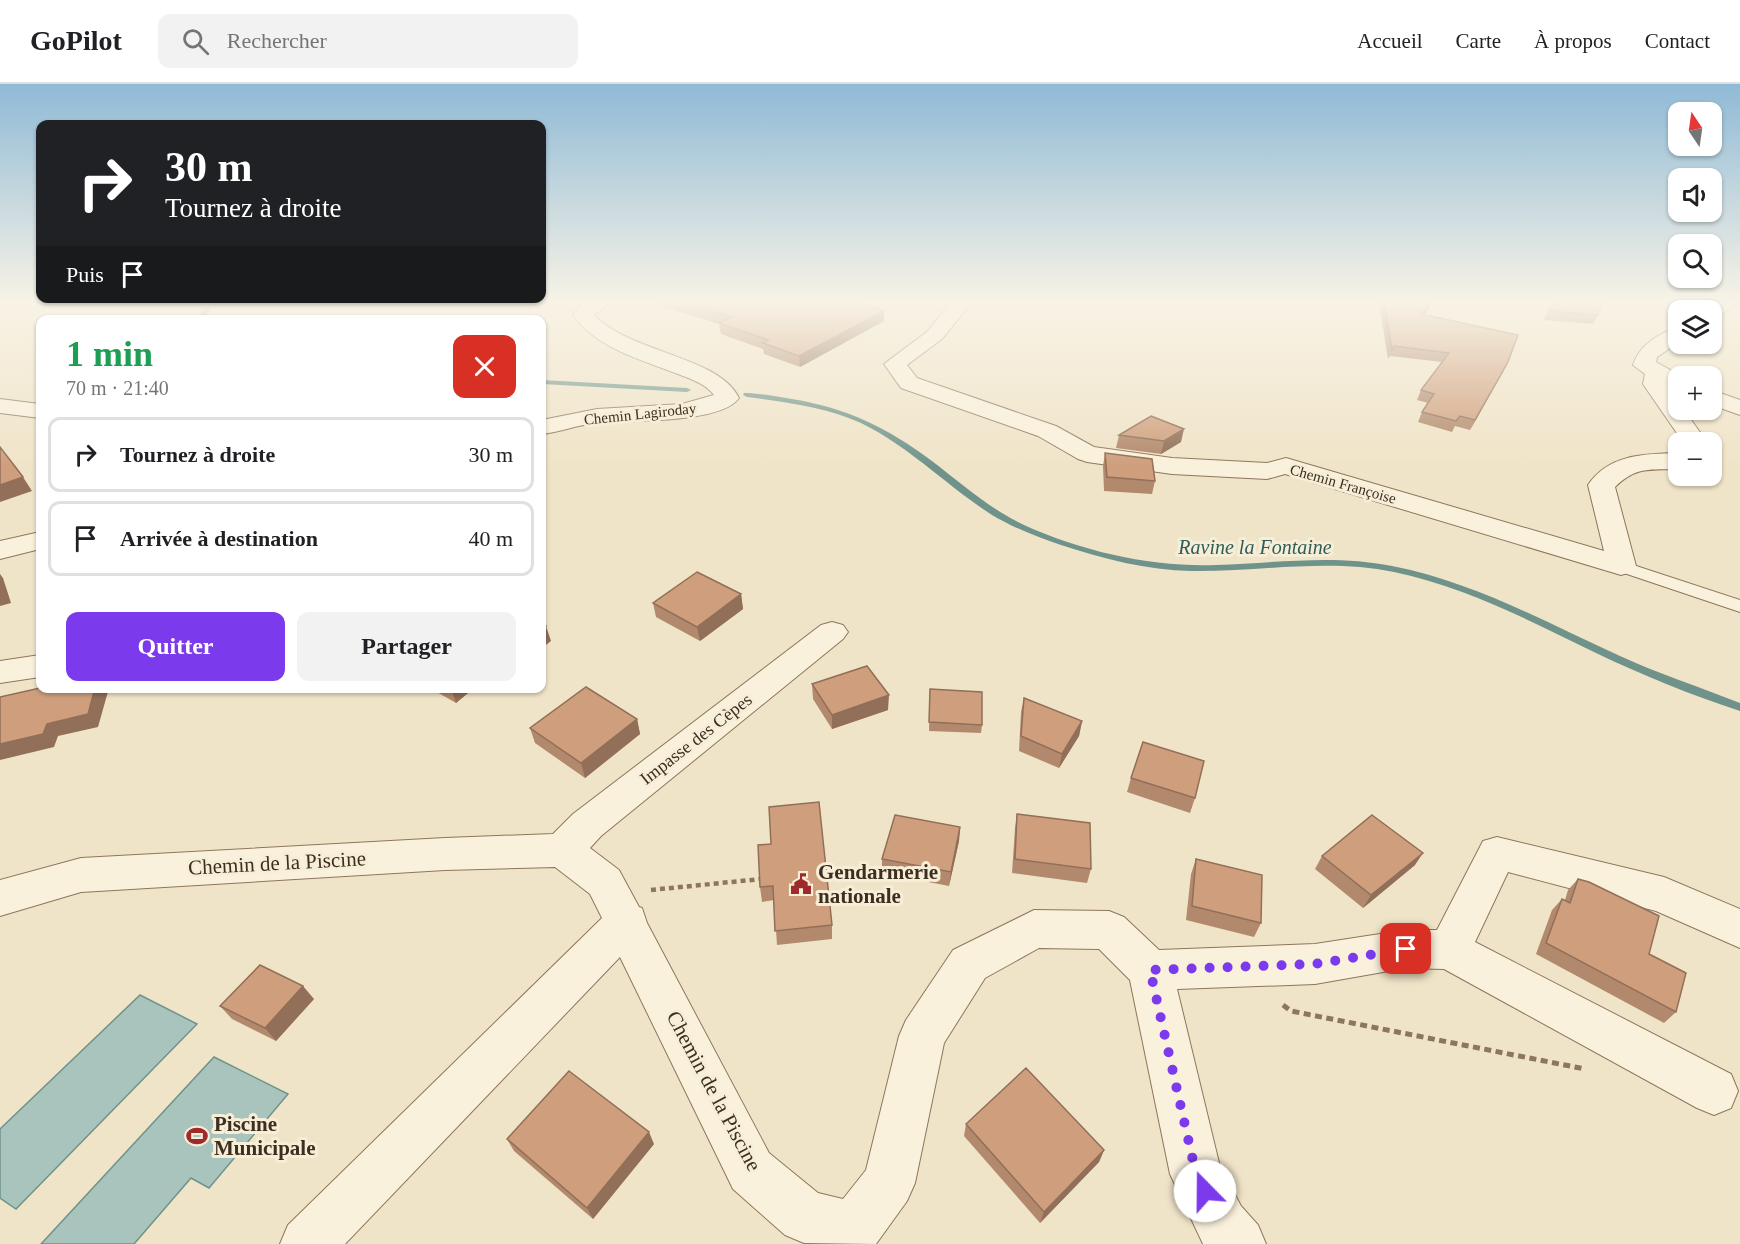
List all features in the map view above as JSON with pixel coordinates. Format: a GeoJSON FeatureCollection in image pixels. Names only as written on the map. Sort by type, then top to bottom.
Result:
{"type":"FeatureCollection","features":[{"type":"Feature","properties":{"kind":"street","name":"Chemin Lagiroday"},"geometry":{"type":"LineString","coordinates":[[546,426],[593,417],[682,411],[715,405],[727,398],[723,389],[709,380],[657,357]]}},
{"type":"Feature","properties":{"kind":"street","name":"Chemin Françoise"},"geometry":{"type":"LineString","coordinates":[[905,357],[896,364],[909,384],[964,400],[1047,431],[1087,454],[1172,466],[1267,471],[1286,466],[1621,566]]}},
{"type":"Feature","properties":{"kind":"street"},"geometry":{"type":"LineString","coordinates":[[1646,357],[1644,365],[1668,379]]}},
{"type":"Feature","properties":{"kind":"street"},"geometry":{"type":"LineString","coordinates":[[1656,373],[1654,384],[1688,432]]}},
{"type":"Feature","properties":{"kind":"street"},"geometry":{"type":"LineString","coordinates":[[1722,401],[1740,408]]}},
{"type":"Feature","properties":{"kind":"street"},"geometry":{"type":"LineString","coordinates":[[0,406],[36,410]]}},
{"type":"Feature","properties":{"kind":"street"},"geometry":{"type":"LineString","coordinates":[[1621,566],[1618,545],[1603,500],[1601,484],[1619,468],[1648,462],[1668,461]]}},
{"type":"Feature","properties":{"kind":"street"},"geometry":{"type":"LineString","coordinates":[[0,550],[36,543]]}},
{"type":"Feature","properties":{"kind":"street","name":"Impasse des Cèpes"},"geometry":{"type":"LineString","coordinates":[[563,850],[587,825],[832,632]]}},
{"type":"Feature","properties":{"kind":"street"},"geometry":{"type":"LineString","coordinates":[[0,672],[36,667]]}},
{"type":"Feature","properties":{"kind":"street","name":"Chemin de la Piscine"},"geometry":{"type":"LineString","coordinates":[[0,898],[81,875],[104,873],[445,854],[563,850],[636,906],[752,1171],[804,1216],[854,1229],[889,1183],[922,1036],[969,964],[1034,929],[1109,930],[1150,970]]}},
{"type":"Feature","properties":{"kind":"street"},"geometry":{"type":"LineString","coordinates":[[1449,950],[1497,853],[1664,895],[1740,929]]}},
{"type":"Feature","properties":{"kind":"street"},"geometry":{"type":"LineString","coordinates":[[307,1244],[636,906]]}},
{"type":"Feature","properties":{"kind":"street"},"geometry":{"type":"LineString","coordinates":[[1239,1244],[1222,1225],[1196,1174],[1150,970],[1315,964],[1406,949],[1449,950],[1714,1091]]}},
{"type":"Feature","properties":{"kind":"lane"},"geometry":{"type":"LineString","coordinates":[[1621,566],[1740,606]]}},
{"type":"Feature","properties":{"kind":"path"},"geometry":{"type":"LineString","coordinates":[[636,906],[760,879]]}},
{"type":"Feature","properties":{"kind":"path"},"geometry":{"type":"LineString","coordinates":[[1232,967],[1291,1011],[1595,1071]]}},
{"type":"Feature","properties":{"kind":"water"},"geometry":{"type":"Polygon","coordinates":[[[140,995],[197,1024],[16,1209],[0,1198],[0,1129],[140,995]]]}},
{"type":"Feature","properties":{"kind":"water","name":"Piscine Municipale"},"geometry":{"type":"Polygon","coordinates":[[[214,1057],[288,1094],[209,1188],[191,1178],[134,1244],[41,1244],[214,1057]]]}},
{"type":"Feature","properties":{"kind":"building"},"geometry":{"type":"Polygon","coordinates":[[[1446,357],[1510,357],[1475,420],[1460,416],[1456,421],[1422,412],[1434,394],[1421,390],[1446,357]]]}},
{"type":"Feature","properties":{"kind":"building"},"geometry":{"type":"Polygon","coordinates":[[[1151,416],[1184,429],[1164,441],[1119,435],[1151,416]]]}},
{"type":"Feature","properties":{"kind":"building"},"geometry":{"type":"Polygon","coordinates":[[[0,447],[23,477],[0,485],[0,447]]]}},
{"type":"Feature","properties":{"kind":"building"},"geometry":{"type":"Polygon","coordinates":[[[1105,453],[1152,459],[1155,481],[1107,477],[1105,453]]]}},
{"type":"Feature","properties":{"kind":"building"},"geometry":{"type":"Polygon","coordinates":[[[697,572],[741,594],[697,627],[653,603],[697,572]]]}},
{"type":"Feature","properties":{"kind":"building"},"geometry":{"type":"Polygon","coordinates":[[[867,666],[889,695],[832,715],[812,684],[867,666]]]}},
{"type":"Feature","properties":{"kind":"building"},"geometry":{"type":"Polygon","coordinates":[[[586,687],[637,719],[581,763],[530,728],[586,687]]]}},
{"type":"Feature","properties":{"kind":"building"},"geometry":{"type":"Polygon","coordinates":[[[36,689],[36,693],[94,693],[88,714],[47,724],[43,734],[0,744],[0,697],[36,689]]]}},
{"type":"Feature","properties":{"kind":"building"},"geometry":{"type":"Polygon","coordinates":[[[930,689],[982,692],[982,725],[929,722],[930,689]]]}},
{"type":"Feature","properties":{"kind":"building"},"geometry":{"type":"Polygon","coordinates":[[[1024,698],[1082,721],[1062,754],[1021,736],[1024,698]]]}},
{"type":"Feature","properties":{"kind":"building"},"geometry":{"type":"Polygon","coordinates":[[[1143,742],[1204,761],[1195,798],[1131,778],[1143,742]]]}},
{"type":"Feature","properties":{"kind":"building","name":"Gendarmerie nationale"},"geometry":{"type":"Polygon","coordinates":[[[819,802],[832,925],[775,931],[773,886],[760,887],[758,845],[771,844],[769,807],[819,802]]]}},
{"type":"Feature","properties":{"kind":"building"},"geometry":{"type":"Polygon","coordinates":[[[1017,814],[1090,823],[1091,869],[1015,859],[1017,814]]]}},
{"type":"Feature","properties":{"kind":"building"},"geometry":{"type":"Polygon","coordinates":[[[895,815],[960,827],[951,872],[882,859],[895,815]]]}},
{"type":"Feature","properties":{"kind":"building"},"geometry":{"type":"Polygon","coordinates":[[[1372,815],[1423,853],[1371,895],[1322,856],[1372,815]]]}},
{"type":"Feature","properties":{"kind":"building"},"geometry":{"type":"Polygon","coordinates":[[[1196,859],[1262,875],[1261,923],[1192,906],[1196,859]]]}},
{"type":"Feature","properties":{"kind":"building"},"geometry":{"type":"Polygon","coordinates":[[[1578,879],[1589,882],[1659,916],[1649,954],[1686,973],[1676,1012],[1546,943],[1562,899],[1570,903],[1578,879]]]}},
{"type":"Feature","properties":{"kind":"building"},"geometry":{"type":"Polygon","coordinates":[[[260,965],[303,986],[265,1028],[220,1006],[260,965]]]}},
{"type":"Feature","properties":{"kind":"building"},"geometry":{"type":"Polygon","coordinates":[[[1026,1068],[1104,1150],[1044,1212],[966,1124],[1026,1068]]]}},
{"type":"Feature","properties":{"kind":"building"},"geometry":{"type":"Polygon","coordinates":[[[569,1071],[649,1132],[587,1208],[507,1139],[569,1071]]]}},
{"type":"Feature","properties":{"kind":"waterway","name":"Ravine la Fontaine"},"geometry":{"type":"LineString","coordinates":[[546,382],[687,390]]}},
{"type":"Feature","properties":{"kind":"waterway","name":"Ravine la Fontaine"},"geometry":{"type":"LineString","coordinates":[[747,395],[830,409],[846,414],[905,445],[1008,520],[1047,537],[1099,554],[1166,567],[1216,568],[1340,563],[1389,568],[1417,574],[1472,591],[1635,666],[1740,707]]}},
{"type":"Feature","properties":{"kind":"place","name":"Gendarmerie nationale"},"geometry":{"type":"Point","coordinates":[801,884]}},
{"type":"Feature","properties":{"kind":"place","name":"Piscine Municipale"},"geometry":{"type":"Point","coordinates":[197,1136]}},
{"type":"Feature","properties":{"kind":"route"},"geometry":{"type":"LineString","coordinates":[[1205,1191],[1196,1174],[1150,970],[1315,964],[1406,949]]}}]}
